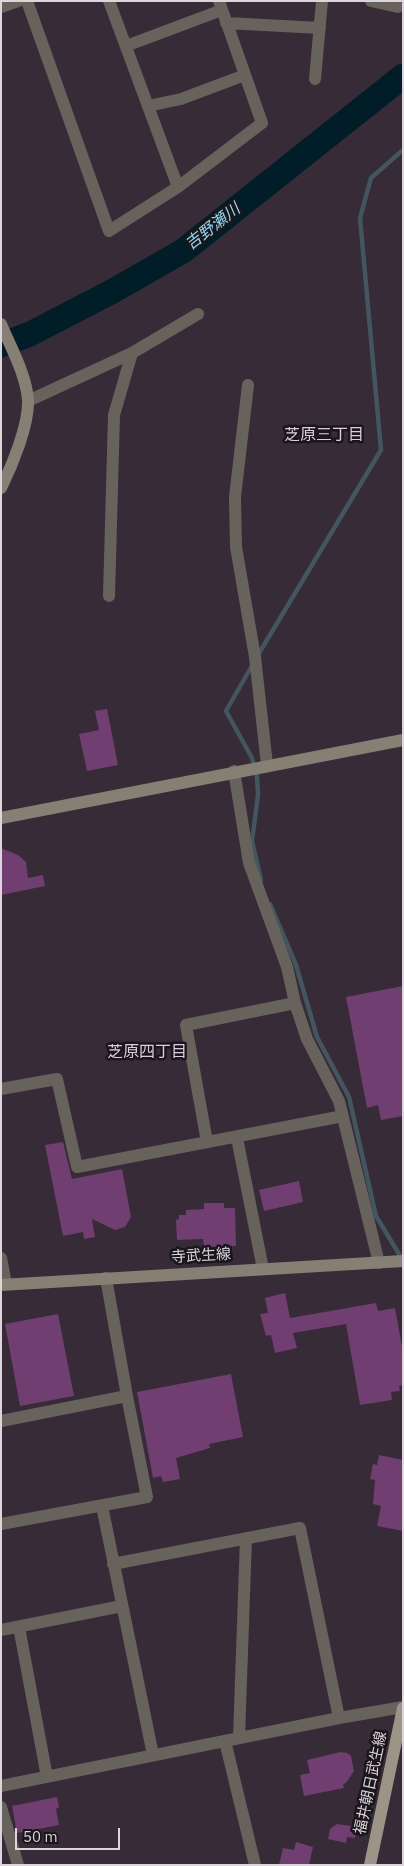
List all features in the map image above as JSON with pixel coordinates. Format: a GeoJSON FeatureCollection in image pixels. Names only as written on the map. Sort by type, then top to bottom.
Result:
{"type":"FeatureCollection","features":[{"type":"Feature","properties":{"kind":"main road","name":"福井朝日武生線"},"geometry":{"type":"LineString","coordinates":[[370,1865],[403,1708]]}},
{"type":"Feature","properties":{"kind":"street"},"geometry":{"type":"LineString","coordinates":[[1,7],[18,1]]}},
{"type":"Feature","properties":{"kind":"street"},"geometry":{"type":"LineString","coordinates":[[27,1],[110,231],[178,187],[262,123],[220,5],[126,46]]}},
{"type":"Feature","properties":{"kind":"street"},"geometry":{"type":"LineString","coordinates":[[110,1],[178,187]]}},
{"type":"Feature","properties":{"kind":"street"},"geometry":{"type":"LineString","coordinates":[[315,79],[322,1]]}},
{"type":"Feature","properties":{"kind":"street"},"geometry":{"type":"LineString","coordinates":[[371,1],[398,7]]}},
{"type":"Feature","properties":{"kind":"street"},"geometry":{"type":"LineString","coordinates":[[226,23],[320,28]]}},
{"type":"Feature","properties":{"kind":"street"},"geometry":{"type":"LineString","coordinates":[[148,106],[181,99],[245,75]]}},
{"type":"Feature","properties":{"kind":"street"},"geometry":{"type":"LineString","coordinates":[[28,401],[132,353],[198,314]]}},
{"type":"Feature","properties":{"kind":"street"},"geometry":{"type":"LineString","coordinates":[[1,324],[21,372],[28,401],[24,424],[11,468],[1,488]]}},
{"type":"Feature","properties":{"kind":"street"},"geometry":{"type":"LineString","coordinates":[[109,596],[114,415],[132,353]]}},
{"type":"Feature","properties":{"kind":"street"},"geometry":{"type":"LineString","coordinates":[[248,385],[236,497],[236,547],[255,657],[266,765]]}},
{"type":"Feature","properties":{"kind":"street"},"geometry":{"type":"LineString","coordinates":[[1,818],[234,771],[403,740]]}},
{"type":"Feature","properties":{"kind":"street"},"geometry":{"type":"LineString","coordinates":[[234,771],[243,837],[249,863],[287,968],[295,1003],[307,1040],[339,1101],[379,1263]]}},
{"type":"Feature","properties":{"kind":"street"},"geometry":{"type":"LineString","coordinates":[[207,1142],[186,1025],[295,1003]]}},
{"type":"Feature","properties":{"kind":"street"},"geometry":{"type":"LineString","coordinates":[[1,1089],[57,1079],[77,1167],[237,1138],[343,1116]]}},
{"type":"Feature","properties":{"kind":"street"},"geometry":{"type":"LineString","coordinates":[[237,1138],[263,1269]]}},
{"type":"Feature","properties":{"kind":"street"},"geometry":{"type":"LineString","coordinates":[[1,1258],[4,1284]]}},
{"type":"Feature","properties":{"kind":"street","name":"寺武生線"},"geometry":{"type":"LineString","coordinates":[[4,1284],[403,1261]]}},
{"type":"Feature","properties":{"kind":"street"},"geometry":{"type":"LineString","coordinates":[[1,1524],[147,1497],[106,1278]]}},
{"type":"Feature","properties":{"kind":"street"},"geometry":{"type":"LineString","coordinates":[[1,1421],[127,1396]]}},
{"type":"Feature","properties":{"kind":"street"},"geometry":{"type":"LineString","coordinates":[[102,1506],[153,1755]]}},
{"type":"Feature","properties":{"kind":"street"},"geometry":{"type":"LineString","coordinates":[[113,1564],[300,1528],[339,1718]]}},
{"type":"Feature","properties":{"kind":"street"},"geometry":{"type":"LineString","coordinates":[[239,1738],[246,1538]]}},
{"type":"Feature","properties":{"kind":"street"},"geometry":{"type":"LineString","coordinates":[[1,1630],[122,1606]]}},
{"type":"Feature","properties":{"kind":"street"},"geometry":{"type":"LineString","coordinates":[[19,1627],[47,1777]]}},
{"type":"Feature","properties":{"kind":"street"},"geometry":{"type":"LineString","coordinates":[[1,1786],[339,1718],[403,1708]]}},
{"type":"Feature","properties":{"kind":"street"},"geometry":{"type":"LineString","coordinates":[[225,1741],[255,1865]]}},
{"type":"Feature","properties":{"kind":"street"},"geometry":{"type":"LineString","coordinates":[[1,1807],[18,1865]]}},
{"type":"Feature","properties":{"kind":"building"},"geometry":{"type":"Polygon","coordinates":[[[107,709],[118,765],[87,771],[79,734],[99,730],[95,711],[107,709]]]}},
{"type":"Feature","properties":{"kind":"building"},"geometry":{"type":"Polygon","coordinates":[[[1,848],[18,855],[26,862],[28,878],[43,875],[45,886],[1,895],[1,848]]]}},
{"type":"Feature","properties":{"kind":"building"},"geometry":{"type":"Polygon","coordinates":[[[403,986],[403,1116],[381,1120],[378,1105],[367,1108],[346,997],[403,986]]]}},
{"type":"Feature","properties":{"kind":"building"},"geometry":{"type":"Polygon","coordinates":[[[63,1142],[72,1179],[122,1169],[131,1217],[125,1227],[115,1230],[92,1219],[95,1237],[84,1239],[83,1232],[63,1236],[45,1145],[63,1142]]]}},
{"type":"Feature","properties":{"kind":"building"},"geometry":{"type":"Polygon","coordinates":[[[299,1181],[303,1202],[264,1211],[259,1190],[299,1181]]]}},
{"type":"Feature","properties":{"kind":"building"},"geometry":{"type":"Polygon","coordinates":[[[204,1203],[224,1203],[224,1208],[235,1208],[236,1246],[204,1247],[203,1239],[177,1240],[176,1220],[179,1219],[179,1215],[186,1215],[186,1210],[204,1209],[204,1203]]]}},
{"type":"Feature","properties":{"kind":"building"},"geometry":{"type":"Polygon","coordinates":[[[285,1293],[290,1318],[376,1303],[378,1311],[395,1308],[403,1352],[403,1385],[399,1386],[400,1391],[391,1392],[392,1400],[360,1405],[346,1324],[293,1333],[297,1348],[275,1353],[271,1335],[266,1336],[260,1314],[268,1313],[265,1298],[285,1293]]]}},
{"type":"Feature","properties":{"kind":"building"},"geometry":{"type":"Polygon","coordinates":[[[58,1314],[74,1396],[20,1406],[5,1324],[58,1314]]]}},
{"type":"Feature","properties":{"kind":"building"},"geometry":{"type":"Polygon","coordinates":[[[231,1374],[243,1437],[209,1444],[210,1448],[176,1458],[180,1479],[163,1482],[161,1476],[153,1478],[137,1392],[231,1374]]]}},
{"type":"Feature","properties":{"kind":"building"},"geometry":{"type":"Polygon","coordinates":[[[379,1455],[403,1460],[403,1531],[377,1526],[381,1506],[373,1504],[375,1480],[370,1479],[373,1464],[377,1465],[379,1455]]]}},
{"type":"Feature","properties":{"kind":"building"},"geometry":{"type":"Polygon","coordinates":[[[340,1752],[351,1756],[354,1771],[346,1783],[343,1784],[344,1788],[304,1796],[300,1775],[310,1773],[307,1760],[340,1752]]]}},
{"type":"Feature","properties":{"kind":"building"},"geometry":{"type":"Polygon","coordinates":[[[57,1797],[59,1807],[56,1809],[59,1825],[17,1833],[12,1806],[57,1797]]]}},
{"type":"Feature","properties":{"kind":"building"},"geometry":{"type":"Polygon","coordinates":[[[337,1824],[357,1827],[355,1838],[347,1837],[346,1843],[328,1839],[330,1829],[337,1824]]]}},
{"type":"Feature","properties":{"kind":"building"},"geometry":{"type":"Polygon","coordinates":[[[296,1842],[313,1847],[309,1865],[279,1865],[283,1848],[294,1850],[296,1842]]]}},
{"type":"Feature","properties":{"kind":"waterway","name":"吉野瀬川"},"geometry":{"type":"LineString","coordinates":[[1,345],[30,334],[113,291],[183,251],[403,76]]}},
{"type":"Feature","properties":{"kind":"waterway"},"geometry":{"type":"LineString","coordinates":[[258,655],[381,450],[360,218],[371,178],[403,150]]}},
{"type":"Feature","properties":{"kind":"waterway"},"geometry":{"type":"LineString","coordinates":[[253,664],[226,711],[252,758],[257,777],[258,795],[252,841],[261,880]]}},
{"type":"Feature","properties":{"kind":"waterway"},"geometry":{"type":"LineString","coordinates":[[270,904],[296,965],[317,1037],[349,1097],[376,1216],[402,1259]]}},
{"type":"Feature","properties":{"kind":"district","name":"芝原三丁目"},"geometry":{"type":"Point","coordinates":[324,435]}},
{"type":"Feature","properties":{"kind":"district","name":"芝原四丁目"},"geometry":{"type":"Point","coordinates":[147,1052]}}]}
